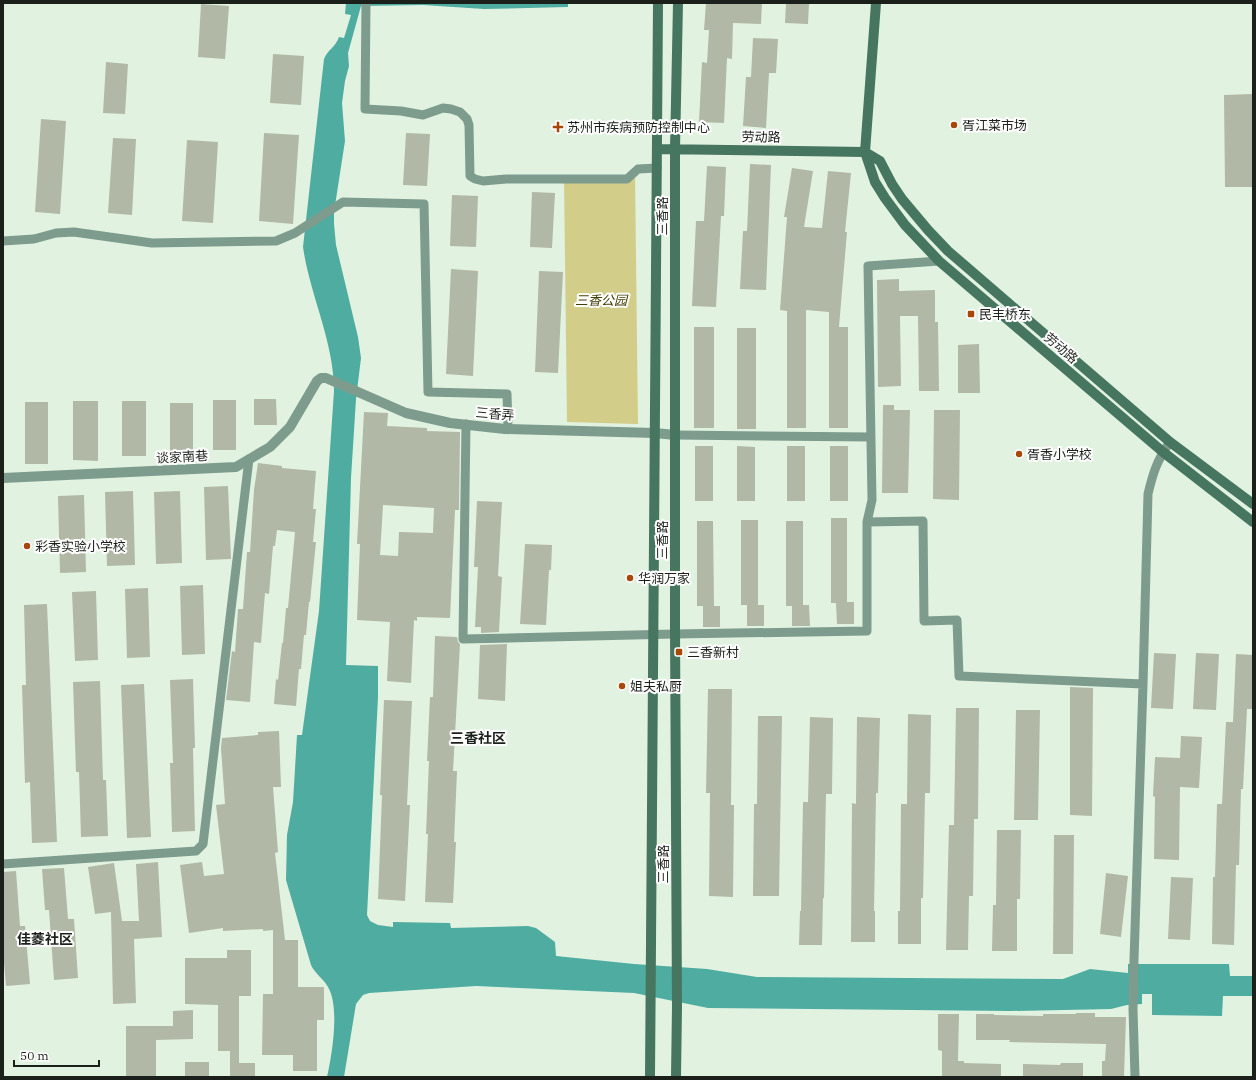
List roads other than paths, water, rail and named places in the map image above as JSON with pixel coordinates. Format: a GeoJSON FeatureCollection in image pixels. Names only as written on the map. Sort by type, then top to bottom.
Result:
{"type":"FeatureCollection","features":[{"type":"Feature","properties":{"kind":"main road","name":"三香路"},"geometry":{"type":"LineString","coordinates":[[650,1077],[658,3]]}},
{"type":"Feature","properties":{"kind":"main road","name":"三香路"},"geometry":{"type":"LineString","coordinates":[[676,1077],[675,149],[678,3]]}},
{"type":"Feature","properties":{"kind":"main road","name":"劳动路"},"geometry":{"type":"LineString","coordinates":[[876,3],[865,152],[871,172],[885,198],[905,225],[939,261],[1163,452],[1253,522]]}},
{"type":"Feature","properties":{"kind":"main road","name":"劳动路"},"geometry":{"type":"LineString","coordinates":[[657,150],[865,152],[880,161],[887,176],[899,195],[914,214],[948,251],[1170,442],[1253,504]]}},
{"type":"Feature","properties":{"kind":"street"},"geometry":{"type":"LineString","coordinates":[[366,5],[365,109],[401,111],[423,115],[443,108],[460,112],[467,119],[469,125],[470,176],[475,180],[626,179],[638,169],[657,168]]}},
{"type":"Feature","properties":{"kind":"street"},"geometry":{"type":"LineString","coordinates":[[3,241],[34,239],[56,233],[74,232],[152,243],[276,241],[295,233],[343,202],[424,204],[428,392],[507,394],[508,429]]}},
{"type":"Feature","properties":{"kind":"street"},"geometry":{"type":"LineString","coordinates":[[466,424],[463,639],[867,631],[867,522],[872,500],[868,266],[939,261]]}},
{"type":"Feature","properties":{"kind":"street","name":"三香弄"},"geometry":{"type":"LineString","coordinates":[[324,378],[406,413],[450,423],[508,429],[655,433],[675,435]]}},
{"type":"Feature","properties":{"kind":"street","name":"谈家南巷"},"geometry":{"type":"LineString","coordinates":[[3,478],[236,467],[270,447],[290,427],[317,381],[324,378]]}},
{"type":"Feature","properties":{"kind":"street"},"geometry":{"type":"LineString","coordinates":[[675,435],[871,437]]}},
{"type":"Feature","properties":{"kind":"street"},"geometry":{"type":"LineString","coordinates":[[1135,1077],[1133,1009],[1134,960],[1148,494],[1154,470],[1170,442]]}},
{"type":"Feature","properties":{"kind":"street"},"geometry":{"type":"LineString","coordinates":[[3,864],[196,851],[203,844],[249,459]]}},
{"type":"Feature","properties":{"kind":"street"},"geometry":{"type":"LineString","coordinates":[[867,522],[923,521],[924,620],[957,620],[959,676],[1143,684]]}},
{"type":"Feature","properties":{"kind":"water"},"geometry":{"type":"Polygon","coordinates":[[[346,3],[568,3],[568,7],[484,9],[423,5],[361,6],[348,53],[349,66],[342,103],[345,141],[334,212],[334,224],[336,245],[358,337],[361,358],[356,399],[351,478],[346,665],[378,666],[378,697],[367,915],[370,921],[378,925],[393,927],[393,922],[450,923],[451,928],[528,926],[536,928],[555,942],[556,956],[634,964],[707,969],[757,977],[1063,979],[1090,969],[1128,973],[1128,964],[1229,964],[1230,976],[1253,976],[1253,996],[1223,996],[1222,1016],[1152,1015],[1152,994],[1142,994],[1142,1004],[1127,1005],[1111,1009],[1010,1011],[708,1008],[634,993],[476,986],[369,993],[363,995],[356,1004],[344,1077],[327,1077],[334,1031],[334,1006],[332,996],[326,984],[311,965],[286,880],[287,835],[293,802],[297,735],[302,735],[319,611],[334,391],[330,354],[306,265],[303,247],[324,59],[327,53],[336,44],[339,37],[344,38],[351,15],[345,14],[346,3]]]}},
{"type":"Feature","properties":{"kind":"place","name":"胥江菜市场"},"geometry":{"type":"Point","coordinates":[954,125]}},
{"type":"Feature","properties":{"kind":"place","name":"苏州市疾病预防控制中心"},"geometry":{"type":"Point","coordinates":[558,127]}},
{"type":"Feature","properties":{"kind":"place","name":"民丰桥东"},"geometry":{"type":"Point","coordinates":[971,314]}},
{"type":"Feature","properties":{"kind":"place","name":"胥香小学校"},"geometry":{"type":"Point","coordinates":[1019,454]}},
{"type":"Feature","properties":{"kind":"place","name":"彩香实验小学校"},"geometry":{"type":"Point","coordinates":[27,546]}},
{"type":"Feature","properties":{"kind":"place","name":"华润万家"},"geometry":{"type":"Point","coordinates":[630,578]}},
{"type":"Feature","properties":{"kind":"place","name":"三香新村"},"geometry":{"type":"Point","coordinates":[679,652]}},
{"type":"Feature","properties":{"kind":"place","name":"姐夫私厨"},"geometry":{"type":"Point","coordinates":[622,686]}},
{"type":"Feature","properties":{"kind":"district","name":"三香社区"},"geometry":{"type":"Point","coordinates":[478,738]}},
{"type":"Feature","properties":{"kind":"district","name":"佳菱社区"},"geometry":{"type":"Point","coordinates":[45,939]}},
{"type":"Feature","properties":{"kind":"park label","name":"三香公园"},"geometry":{"type":"Point","coordinates":[601,300]}}]}
